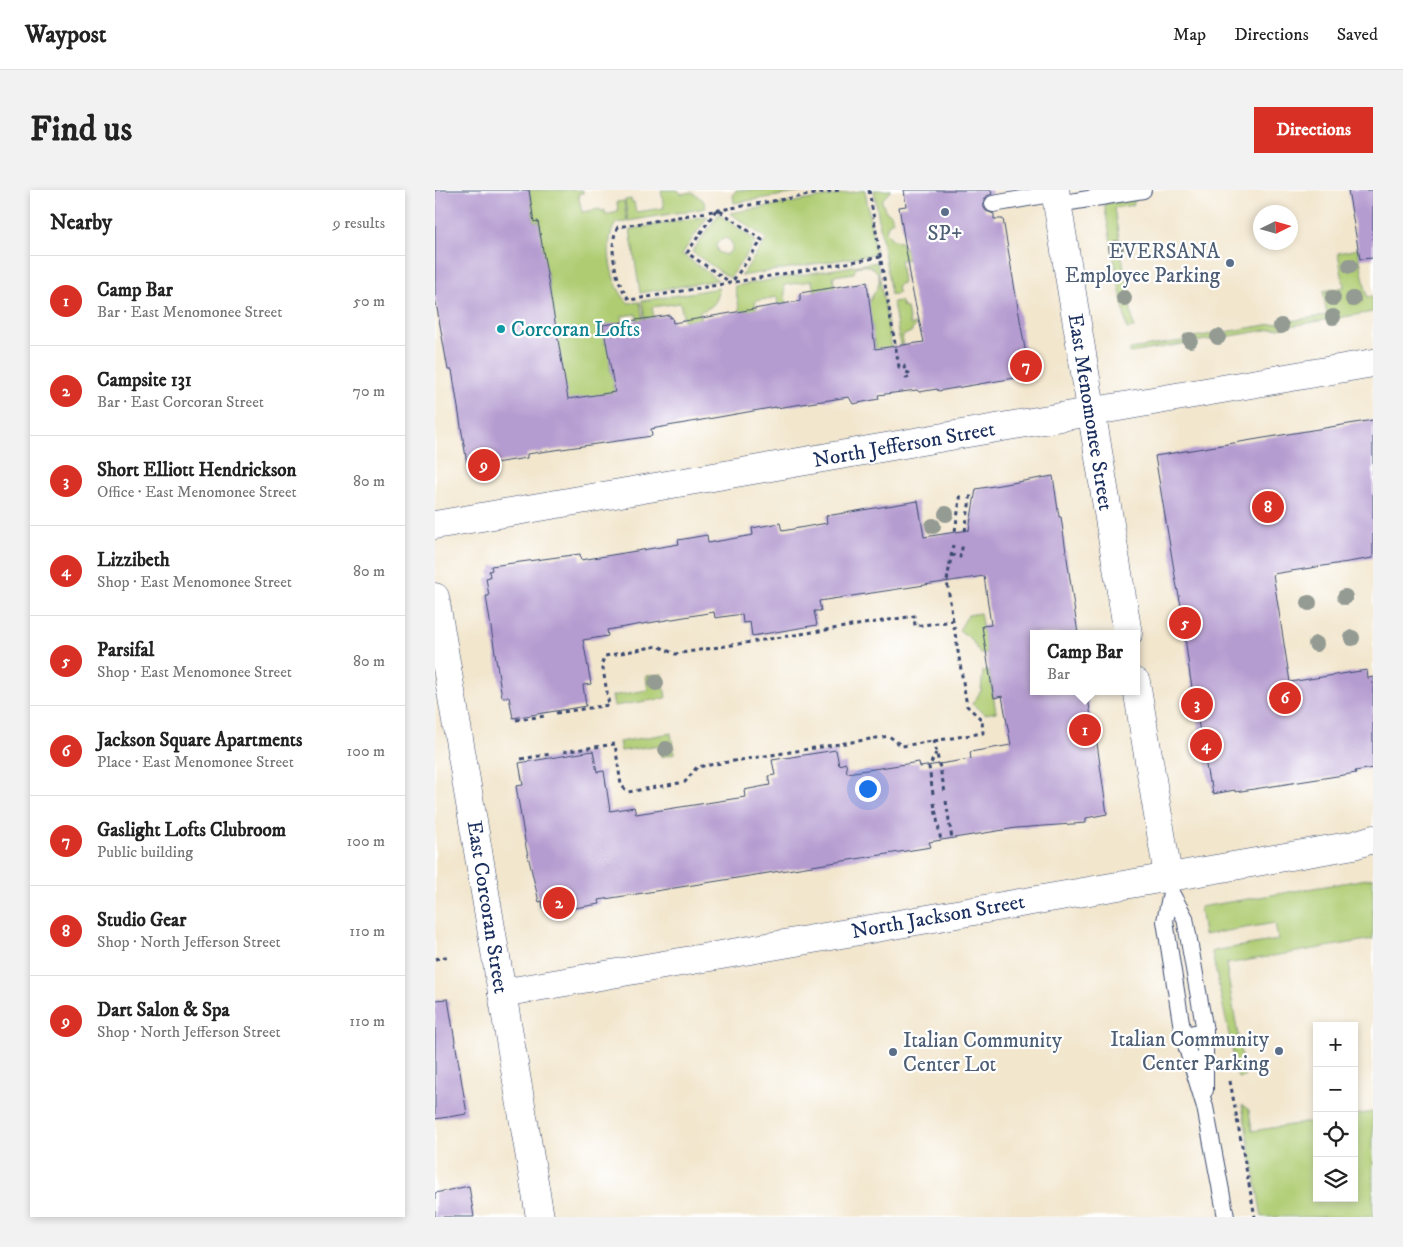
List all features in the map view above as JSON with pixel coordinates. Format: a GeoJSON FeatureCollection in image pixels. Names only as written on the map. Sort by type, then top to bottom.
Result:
{"type":"FeatureCollection","features":[{"type":"Feature","properties":{"kind":"street","name":"East Menomonee Street"},"geometry":{"type":"LineString","coordinates":[[1056,196],[1127,630]]}},
{"type":"Feature","properties":{"kind":"street","name":"North Jefferson Street"},"geometry":{"type":"LineString","coordinates":[[435,525],[1373,363]]}},
{"type":"Feature","properties":{"kind":"street","name":"East Corcoran Street"},"geometry":{"type":"LineString","coordinates":[[435,597],[540,1217]]}},
{"type":"Feature","properties":{"kind":"street"},"geometry":{"type":"LineString","coordinates":[[1138,695],[1170,885]]}},
{"type":"Feature","properties":{"kind":"street","name":"North Jackson Street"},"geometry":{"type":"LineString","coordinates":[[502,993],[1170,885],[1373,840]]}},
{"type":"Feature","properties":{"kind":"lane"},"geometry":{"type":"LineString","coordinates":[[993,204],[1056,196],[1143,190]]}},
{"type":"Feature","properties":{"kind":"lane"},"geometry":{"type":"LineString","coordinates":[[1170,885],[1185,918],[1205,1031],[1205,1107]]}},
{"type":"Feature","properties":{"kind":"lane"},"geometry":{"type":"LineString","coordinates":[[1170,885],[1165,921],[1183,1035],[1205,1107],[1226,1217]]}},
{"type":"Feature","properties":{"kind":"lane"},"geometry":{"type":"LineString","coordinates":[[1183,1035],[1205,1031]]}},
{"type":"Feature","properties":{"kind":"path"},"geometry":{"type":"LineString","coordinates":[[839,190],[618,227],[615,233],[613,248],[619,283],[630,300],[881,257]]}},
{"type":"Feature","properties":{"kind":"path"},"geometry":{"type":"LineString","coordinates":[[869,190],[899,367],[904,366],[905,372],[909,372],[909,376]]}},
{"type":"Feature","properties":{"kind":"path"},"geometry":{"type":"LineString","coordinates":[[718,210],[761,240],[731,282]]}},
{"type":"Feature","properties":{"kind":"path"},"geometry":{"type":"LineString","coordinates":[[718,210],[687,253],[731,282]]}},
{"type":"Feature","properties":{"kind":"path"},"geometry":{"type":"LineString","coordinates":[[955,531],[961,493]]}},
{"type":"Feature","properties":{"kind":"path"},"geometry":{"type":"LineString","coordinates":[[965,531],[971,493]]}},
{"type":"Feature","properties":{"kind":"path"},"geometry":{"type":"LineString","coordinates":[[951,556],[961,557],[963,544]]}},
{"type":"Feature","properties":{"kind":"path"},"geometry":{"type":"LineString","coordinates":[[562,752],[615,744],[621,785],[628,792],[685,782],[697,767],[889,736],[902,746],[983,733],[982,720],[967,706],[953,620],[947,581],[953,545]]}},
{"type":"Feature","properties":{"kind":"path"},"geometry":{"type":"LineString","coordinates":[[556,713],[609,705],[601,663],[605,656],[658,646],[675,654],[913,616],[915,626],[953,620]]}},
{"type":"Feature","properties":{"kind":"path"},"geometry":{"type":"LineString","coordinates":[[516,720],[545,716]]}},
{"type":"Feature","properties":{"kind":"path"},"geometry":{"type":"LineString","coordinates":[[934,740],[945,792]]}},
{"type":"Feature","properties":{"kind":"path"},"geometry":{"type":"LineString","coordinates":[[933,794],[929,768],[936,753]]}},
{"type":"Feature","properties":{"kind":"path"},"geometry":{"type":"LineString","coordinates":[[521,759],[551,754]]}},
{"type":"Feature","properties":{"kind":"path"},"geometry":{"type":"LineString","coordinates":[[946,801],[952,839]]}},
{"type":"Feature","properties":{"kind":"path"},"geometry":{"type":"LineString","coordinates":[[934,803],[941,841]]}},
{"type":"Feature","properties":{"kind":"path"},"geometry":{"type":"LineString","coordinates":[[435,959],[450,956]]}},
{"type":"Feature","properties":{"kind":"green space"},"geometry":{"type":"Polygon","coordinates":[[[529,190],[583,190],[583,193],[578,194],[582,212],[600,209],[601,211],[605,210],[605,215],[618,212],[617,202],[624,201],[627,222],[616,223],[612,232],[609,253],[617,287],[629,303],[640,302],[643,322],[638,323],[636,314],[622,316],[621,323],[602,326],[605,344],[610,344],[610,368],[613,380],[616,380],[613,385],[615,397],[563,400],[549,285],[546,269],[542,269],[536,234],[541,233],[539,221],[534,222],[529,190]]]}},
{"type":"Feature","properties":{"kind":"green space"},"geometry":{"type":"Polygon","coordinates":[[[661,190],[678,190],[681,194],[692,192],[703,200],[706,208],[628,221],[625,200],[631,199],[634,202],[636,212],[664,208],[661,190]]]}},
{"type":"Feature","properties":{"kind":"green space"},"geometry":{"type":"Polygon","coordinates":[[[736,190],[815,190],[734,203],[733,196],[736,190]]]}},
{"type":"Feature","properties":{"kind":"green space"},"geometry":{"type":"Polygon","coordinates":[[[865,190],[876,254],[741,276],[767,239],[730,213],[865,190]]]}},
{"type":"Feature","properties":{"kind":"green space"},"geometry":{"type":"Polygon","coordinates":[[[874,190],[891,190],[882,200],[885,209],[891,214],[893,221],[888,224],[886,232],[892,239],[902,243],[903,248],[909,246],[915,258],[900,260],[903,283],[899,284],[897,288],[899,293],[891,295],[874,190]]]}},
{"type":"Feature","properties":{"kind":"green space"},"geometry":{"type":"Polygon","coordinates":[[[1132,199],[1135,201],[1133,205],[1114,208],[1134,328],[1127,329],[1104,204],[1132,199]]]}},
{"type":"Feature","properties":{"kind":"green space"},"geometry":{"type":"Polygon","coordinates":[[[719,214],[756,241],[730,278],[692,252],[719,214]],[[726,239],[720,240],[716,245],[718,252],[725,255],[731,251],[732,247],[730,241],[726,239]]]}},
{"type":"Feature","properties":{"kind":"green space"},"geometry":{"type":"Polygon","coordinates":[[[708,216],[682,254],[718,280],[640,293],[630,229],[708,216]]]}},
{"type":"Feature","properties":{"kind":"green space"},"geometry":{"type":"Polygon","coordinates":[[[1358,249],[1367,297],[1373,296],[1373,312],[1130,353],[1130,349],[1327,315],[1323,291],[1344,287],[1338,253],[1358,249]]]}},
{"type":"Feature","properties":{"kind":"green space"},"geometry":{"type":"Polygon","coordinates":[[[877,262],[896,372],[876,351],[874,339],[871,340],[873,331],[866,302],[870,301],[876,290],[879,277],[876,270],[869,266],[856,267],[854,273],[833,276],[835,291],[814,291],[812,281],[784,285],[787,310],[779,311],[777,297],[755,301],[757,315],[741,318],[735,286],[877,262]]]}},
{"type":"Feature","properties":{"kind":"green space"},"geometry":{"type":"Polygon","coordinates":[[[719,288],[718,297],[714,304],[700,311],[700,324],[687,326],[680,303],[652,307],[654,318],[645,322],[642,301],[719,288]]]}},
{"type":"Feature","properties":{"kind":"green space"},"geometry":{"type":"Polygon","coordinates":[[[900,301],[903,307],[907,308],[910,325],[916,324],[911,332],[902,336],[907,369],[903,362],[893,302],[900,301]]]}},
{"type":"Feature","properties":{"kind":"green space"},"geometry":{"type":"Polygon","coordinates":[[[980,613],[987,653],[980,654],[971,639],[959,630],[968,615],[980,613]]]}},
{"type":"Feature","properties":{"kind":"green space"},"geometry":{"type":"Polygon","coordinates":[[[989,670],[996,712],[985,714],[972,704],[981,691],[983,671],[989,670]]]}},
{"type":"Feature","properties":{"kind":"green space"},"geometry":{"type":"Polygon","coordinates":[[[662,674],[666,698],[614,706],[612,696],[648,690],[646,676],[662,674]]]}},
{"type":"Feature","properties":{"kind":"green space"},"geometry":{"type":"Polygon","coordinates":[[[671,733],[674,754],[661,757],[659,745],[621,751],[619,742],[671,733]]]}},
{"type":"Feature","properties":{"kind":"green space"},"geometry":{"type":"Polygon","coordinates":[[[1373,878],[1373,939],[1226,964],[1245,1077],[1238,1078],[1212,953],[1213,951],[1278,940],[1275,923],[1204,935],[1200,907],[1373,878]]]}},
{"type":"Feature","properties":{"kind":"green space"},"geometry":{"type":"Polygon","coordinates":[[[1242,1105],[1249,1110],[1252,1131],[1313,1122],[1313,1202],[1358,1202],[1358,1114],[1373,1112],[1373,1217],[1262,1217],[1242,1105]]]}},
{"type":"Feature","properties":{"kind":"building"},"geometry":{"type":"Polygon","coordinates":[[[435,190],[529,190],[534,222],[538,221],[568,399],[615,392],[603,325],[670,315],[673,323],[800,301],[800,293],[867,282],[875,349],[924,342],[909,275],[899,207],[906,206],[904,190],[991,190],[992,194],[984,200],[983,206],[986,211],[994,214],[994,219],[1003,219],[1029,373],[1015,376],[1015,378],[938,391],[937,389],[919,392],[917,390],[878,395],[879,399],[853,404],[849,397],[776,407],[651,429],[652,436],[527,454],[527,458],[482,465],[481,462],[467,464],[452,370],[448,370],[435,297],[435,190]]]}},
{"type":"Feature","properties":{"kind":"building"},"geometry":{"type":"Polygon","coordinates":[[[1348,190],[1373,190],[1373,258],[1360,259],[1348,190]]]}},
{"type":"Feature","properties":{"kind":"building"},"geometry":{"type":"Polygon","coordinates":[[[1373,420],[1373,558],[1273,574],[1290,682],[1367,670],[1368,678],[1373,677],[1373,768],[1355,771],[1356,773],[1213,794],[1211,782],[1209,782],[1190,676],[1184,629],[1186,629],[1176,582],[1155,456],[1373,420]]]}},
{"type":"Feature","properties":{"kind":"building"},"geometry":{"type":"Polygon","coordinates":[[[1053,476],[1077,630],[1030,630],[1030,695],[1088,695],[1092,723],[1094,722],[1107,814],[1086,818],[1086,823],[1016,828],[929,842],[931,847],[599,900],[600,904],[548,912],[548,907],[543,908],[542,901],[539,902],[526,847],[516,786],[523,785],[519,763],[593,751],[597,772],[604,771],[610,811],[634,807],[636,814],[745,797],[744,790],[770,785],[768,776],[775,775],[772,760],[836,750],[839,765],[846,763],[847,773],[919,762],[920,767],[971,759],[970,752],[1011,745],[1002,696],[994,698],[989,670],[982,626],[991,625],[984,576],[819,601],[821,611],[814,611],[817,625],[752,636],[750,622],[743,623],[742,614],[715,618],[714,612],[607,630],[608,636],[583,640],[591,684],[583,685],[586,706],[513,718],[509,697],[502,697],[486,596],[489,596],[486,578],[490,577],[489,571],[492,570],[491,566],[580,554],[581,560],[679,544],[678,540],[707,535],[708,543],[753,535],[752,528],[780,523],[782,531],[827,523],[826,516],[918,501],[924,537],[969,530],[976,489],[1053,476]]]}},
{"type":"Feature","properties":{"kind":"building"},"geometry":{"type":"Polygon","coordinates":[[[448,999],[467,1114],[435,1119],[435,1000],[448,999]]]}},
{"type":"Feature","properties":{"kind":"building"},"geometry":{"type":"Polygon","coordinates":[[[469,1186],[474,1217],[435,1217],[435,1193],[469,1186]]]}},
{"type":"Feature","properties":{"kind":"place","name":"SP+"},"geometry":{"type":"Point","coordinates":[945,212]}},
{"type":"Feature","properties":{"kind":"place","name":"EVERSANA Employee Parking"},"geometry":{"type":"Point","coordinates":[1230,263]}},
{"type":"Feature","properties":{"kind":"place","name":"Corcoran Lofts"},"geometry":{"type":"Point","coordinates":[501,329]}},
{"type":"Feature","properties":{"kind":"place","name":"Gaslight Lofts Clubroom"},"geometry":{"type":"Point","coordinates":[1026,366]}},
{"type":"Feature","properties":{"kind":"place","name":"Dart Salon & Spa"},"geometry":{"type":"Point","coordinates":[484,465]}},
{"type":"Feature","properties":{"kind":"place","name":"Studio Gear"},"geometry":{"type":"Point","coordinates":[1268,507]}},
{"type":"Feature","properties":{"kind":"place","name":"Parsifal"},"geometry":{"type":"Point","coordinates":[1185,623]}},
{"type":"Feature","properties":{"kind":"place","name":"Jackson Square Apartments"},"geometry":{"type":"Point","coordinates":[1285,698]}},
{"type":"Feature","properties":{"kind":"place","name":"Short Elliott Hendrickson"},"geometry":{"type":"Point","coordinates":[1197,704]}},
{"type":"Feature","properties":{"kind":"place","name":"Camp Bar"},"geometry":{"type":"Point","coordinates":[1085,730]}},
{"type":"Feature","properties":{"kind":"place","name":"Lizzibeth"},"geometry":{"type":"Point","coordinates":[1206,745]}},
{"type":"Feature","properties":{"kind":"place","name":"Campsite 131"},"geometry":{"type":"Point","coordinates":[559,903]}},
{"type":"Feature","properties":{"kind":"place","name":"Italian Community Center Parking"},"geometry":{"type":"Point","coordinates":[1279,1051]}},
{"type":"Feature","properties":{"kind":"place","name":"Italian Community Center Lot"},"geometry":{"type":"Point","coordinates":[893,1052]}}]}
